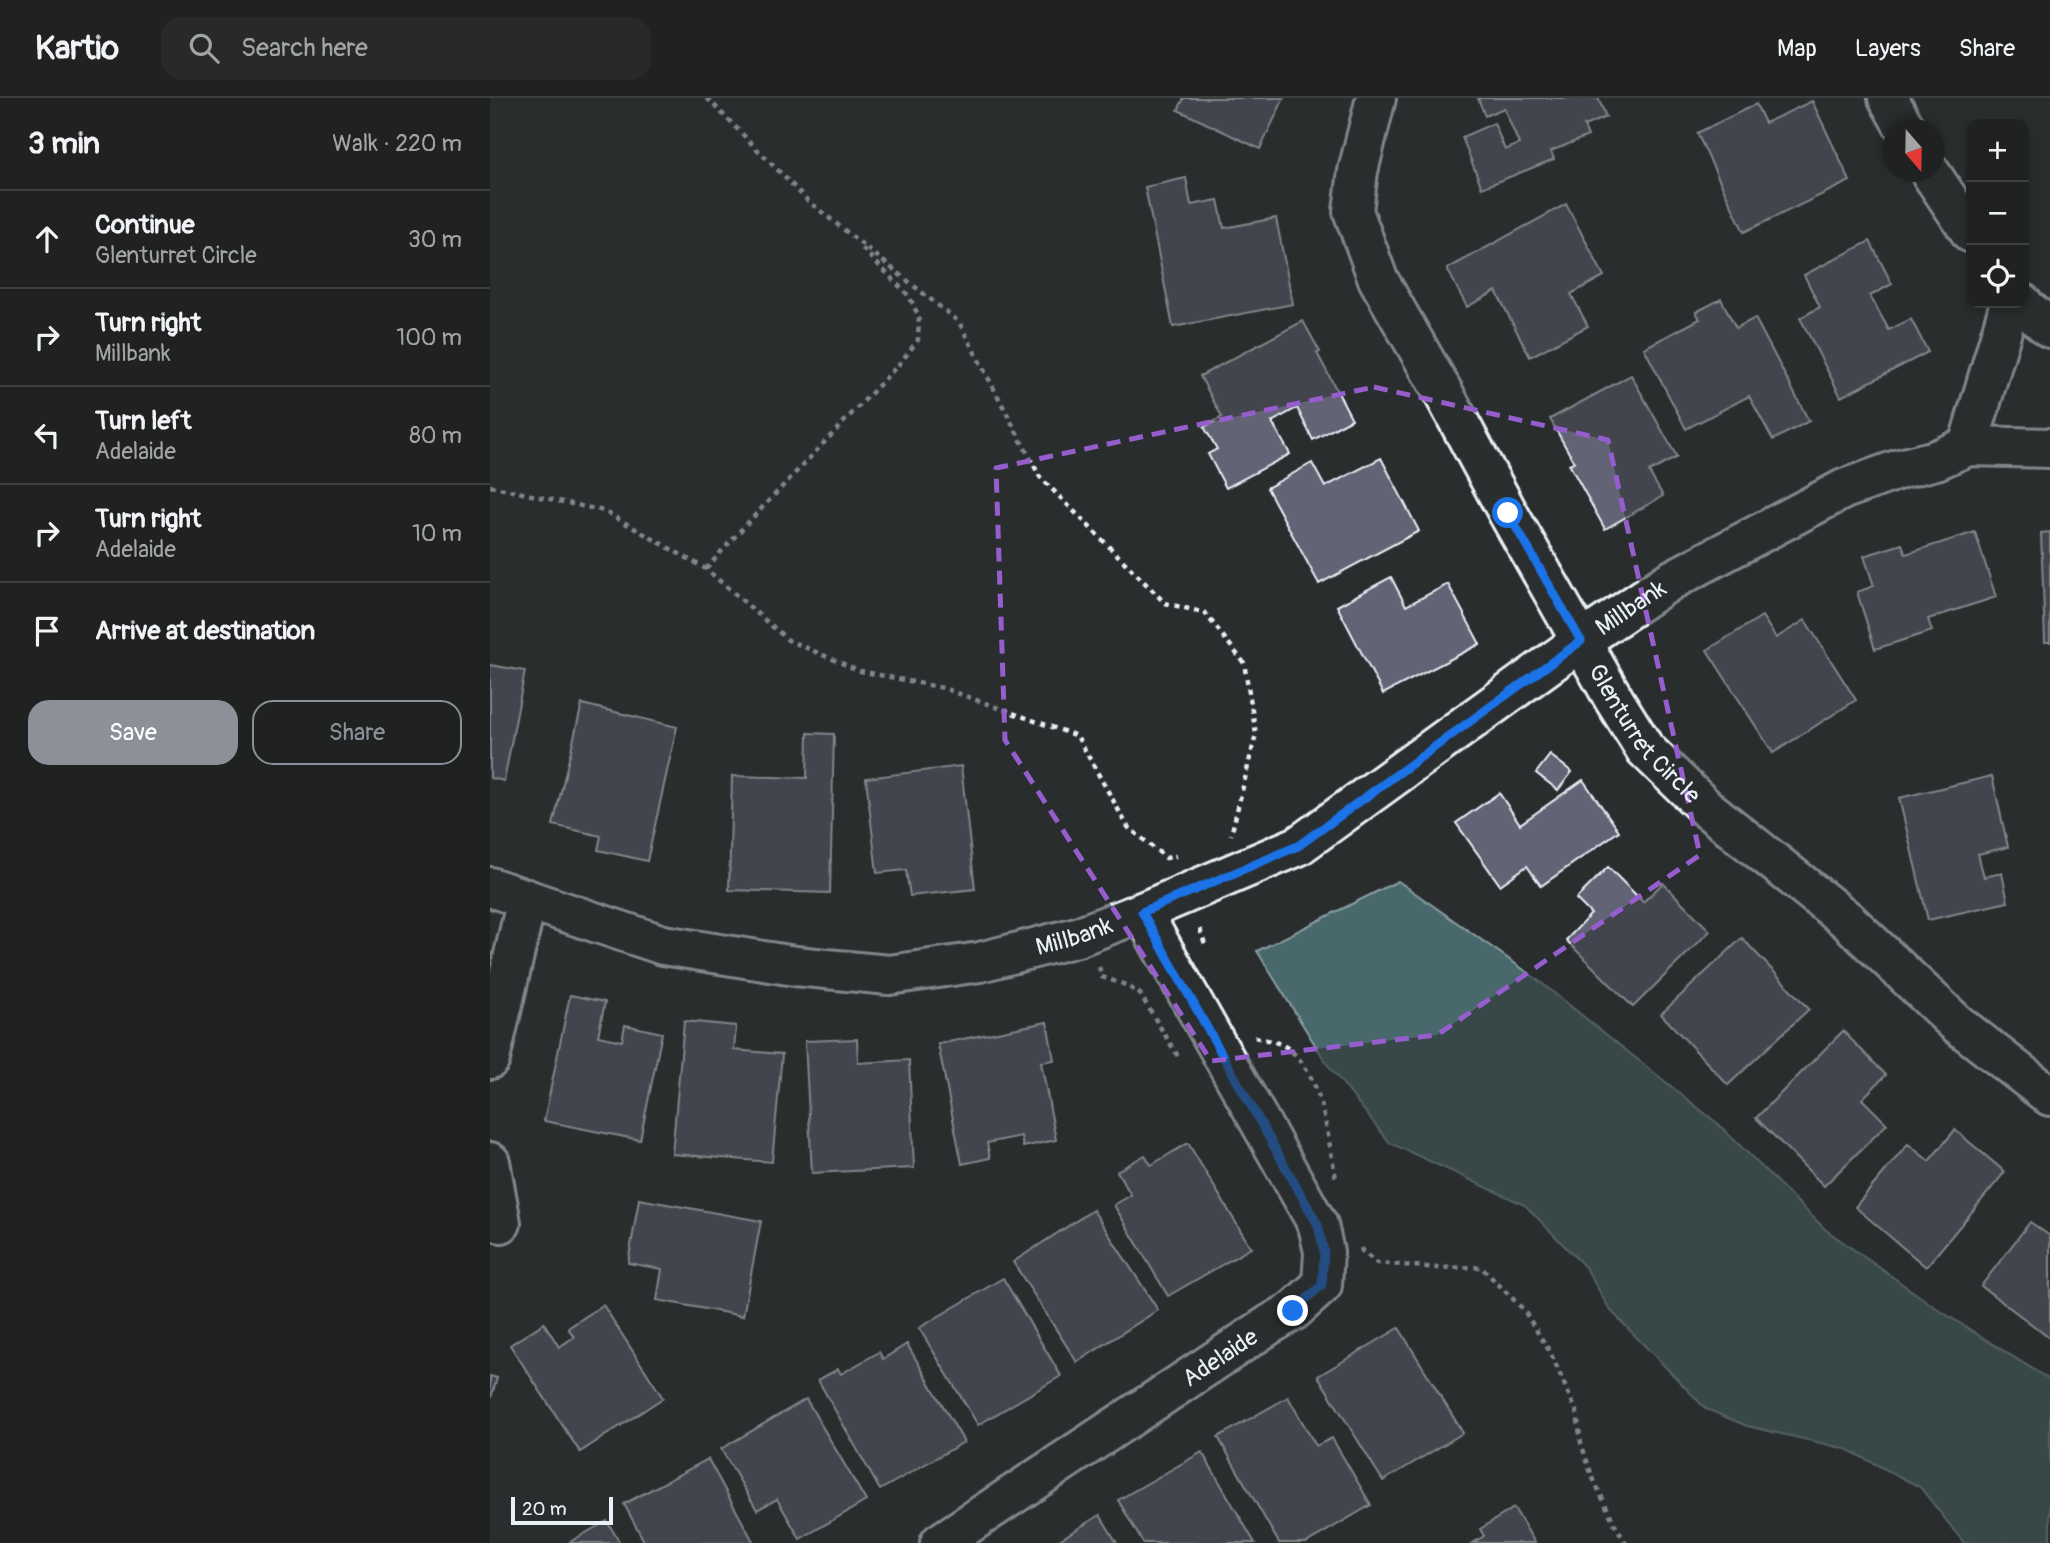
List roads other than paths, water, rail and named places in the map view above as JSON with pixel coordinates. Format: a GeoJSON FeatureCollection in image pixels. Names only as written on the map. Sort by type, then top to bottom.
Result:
{"type":"FeatureCollection","features":[{"type":"Feature","properties":{"kind":"street","name":"Glenturret Circle"},"geometry":{"type":"LineString","coordinates":[[1376,98],[1358,171],[1353,211],[1378,279],[1581,641],[1645,749],[1705,807],[1847,920],[1956,1023],[2050,1096]]}},
{"type":"Feature","properties":{"kind":"street"},"geometry":{"type":"LineString","coordinates":[[1888,98],[1900,119]]}},
{"type":"Feature","properties":{"kind":"street"},"geometry":{"type":"LineString","coordinates":[[1937,182],[1966,226]]}},
{"type":"Feature","properties":{"kind":"street"},"geometry":{"type":"LineString","coordinates":[[1968,446],[2009,308]]}},
{"type":"Feature","properties":{"kind":"street"},"geometry":{"type":"LineString","coordinates":[[2025,308],[2050,328]]}},
{"type":"Feature","properties":{"kind":"street","name":"Millbank"},"geometry":{"type":"LineString","coordinates":[[490,887],[663,945],[794,966],[889,975],[980,962],[1077,937],[1298,846],[1581,641],[1670,581],[1844,489],[1900,469],[1936,460],[1968,446],[2050,448]]}},
{"type":"Feature","properties":{"kind":"street","name":"Millbank"},"geometry":{"type":"LineString","coordinates":[[490,904],[527,899]]}},
{"type":"Feature","properties":{"kind":"street"},"geometry":{"type":"LineString","coordinates":[[490,1059],[527,899]]}},
{"type":"Feature","properties":{"kind":"street","name":"Adelaide"},"geometry":{"type":"LineString","coordinates":[[940,1543],[1293,1311],[1322,1285],[1324,1252],[1318,1225],[1142,912]]}},
{"type":"Feature","properties":{"kind":"street"},"geometry":{"type":"LineString","coordinates":[[490,1162],[501,1223]]}},
{"type":"Feature","properties":{"kind":"water"},"geometry":{"type":"Polygon","coordinates":[[[1398,881],[1534,977],[1717,1123],[1826,1230],[1942,1312],[2050,1380],[2050,1543],[1964,1543],[1920,1487],[1846,1449],[1747,1426],[1706,1409],[1610,1310],[1586,1268],[1525,1205],[1390,1143],[1327,1064],[1257,951],[1398,881]]]}}]}
